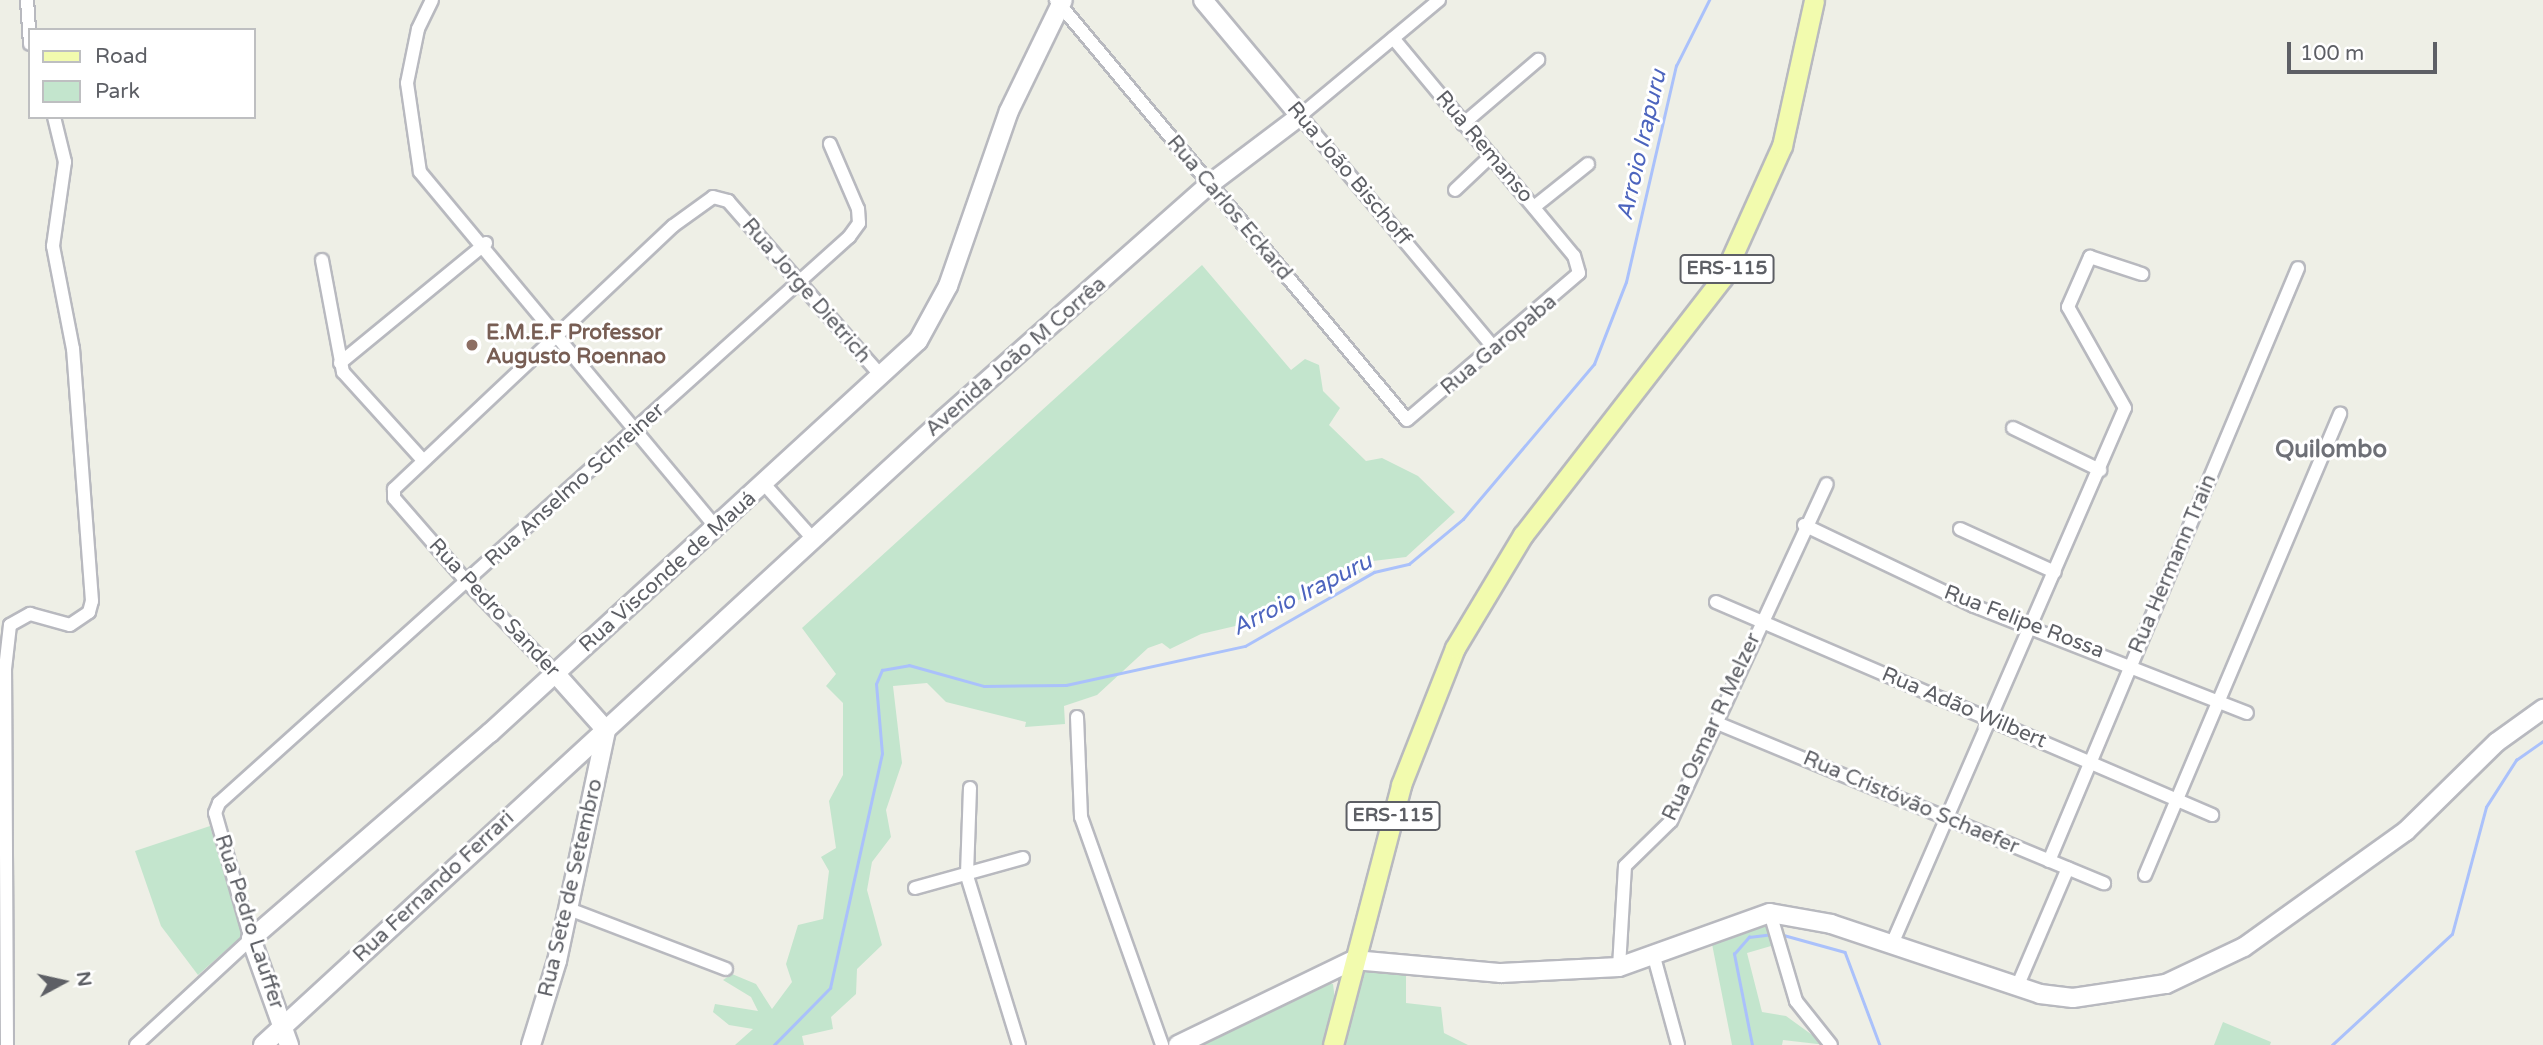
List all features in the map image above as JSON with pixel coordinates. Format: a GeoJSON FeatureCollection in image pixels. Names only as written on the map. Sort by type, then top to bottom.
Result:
{"type":"FeatureCollection","features":[{"type":"Feature","properties":{"kind":"main road","name":"ERS-115"},"geometry":{"type":"LineString","coordinates":[[1333,1045],[1401,785],[1455,648],[1523,535],[1723,277],[1782,146],[1814,0]]}},
{"type":"Feature","properties":{"kind":"street"},"geometry":{"type":"LineString","coordinates":[[27,0],[29,28]]}},
{"type":"Feature","properties":{"kind":"street"},"geometry":{"type":"LineString","coordinates":[[432,0],[409,63],[415,147],[421,172],[486,243],[557,339],[633,434],[716,527]]}},
{"type":"Feature","properties":{"kind":"street","name":"Rua João Bischoff"},"geometry":{"type":"LineString","coordinates":[[1203,0],[1494,348]]}},
{"type":"Feature","properties":{"kind":"street","name":"Avenida João M Corrêa"},"geometry":{"type":"LineString","coordinates":[[606,730],[1210,184],[1300,116],[1439,0]]}},
{"type":"Feature","properties":{"kind":"street","name":"Rua Carlos Eckard"},"geometry":{"type":"LineString","coordinates":[[1060,2],[1402,416]]}},
{"type":"Feature","properties":{"kind":"street","name":"Rua Visconde de Mauá"},"geometry":{"type":"LineString","coordinates":[[136,1045],[251,939],[765,485],[918,341],[939,308],[1009,111],[1060,2]]}},
{"type":"Feature","properties":{"kind":"street","name":"Rua Remanso"},"geometry":{"type":"LineString","coordinates":[[1394,38],[1574,256]]}},
{"type":"Feature","properties":{"kind":"street"},"geometry":{"type":"LineString","coordinates":[[1464,124],[1538,60]]}},
{"type":"Feature","properties":{"kind":"street"},"geometry":{"type":"LineString","coordinates":[[7,1045],[7,742],[10,625],[30,614],[70,625],[89,612],[92,601],[72,349],[53,246],[65,162],[54,119]]}},
{"type":"Feature","properties":{"kind":"street","name":"Rua Anselmo Schreiner"},"geometry":{"type":"LineString","coordinates":[[223,799],[633,434],[859,223],[830,144]]}},
{"type":"Feature","properties":{"kind":"street"},"geometry":{"type":"LineString","coordinates":[[1455,190],[1491,156]]}},
{"type":"Feature","properties":{"kind":"street"},"geometry":{"type":"LineString","coordinates":[[1534,207],[1588,164]]}},
{"type":"Feature","properties":{"kind":"street","name":"Rua Jorge Dietrich"},"geometry":{"type":"LineString","coordinates":[[557,339],[695,208],[713,197],[732,206],[881,376]]}},
{"type":"Feature","properties":{"kind":"street"},"geometry":{"type":"LineString","coordinates":[[340,363],[486,243]]}},
{"type":"Feature","properties":{"kind":"street","name":"Rua Garopaba"},"geometry":{"type":"LineString","coordinates":[[1402,416],[1412,419],[1576,279],[1574,256]]}},
{"type":"Feature","properties":{"kind":"street"},"geometry":{"type":"LineString","coordinates":[[1892,944],[1950,819],[2125,408],[2068,307],[2090,257],[2142,274]]}},
{"type":"Feature","properties":{"kind":"street"},"geometry":{"type":"LineString","coordinates":[[322,260],[340,363],[349,381],[422,459],[557,339]]}},
{"type":"Feature","properties":{"kind":"street","name":"Rua Hermann Train"},"geometry":{"type":"LineString","coordinates":[[2049,860],[2298,268]]}},
{"type":"Feature","properties":{"kind":"street"},"geometry":{"type":"LineString","coordinates":[[2145,875],[2340,414]]}},
{"type":"Feature","properties":{"kind":"street"},"geometry":{"type":"LineString","coordinates":[[2013,428],[2100,470]]}},
{"type":"Feature","properties":{"kind":"street","name":"Rua Pedro Sander"},"geometry":{"type":"LineString","coordinates":[[422,459],[398,483],[394,498],[467,582],[606,730]]}},
{"type":"Feature","properties":{"kind":"street","name":"Rua Osmar R Melzer"},"geometry":{"type":"LineString","coordinates":[[1619,967],[1625,866],[1671,821],[1804,525],[1827,484]]}},
{"type":"Feature","properties":{"kind":"street"},"geometry":{"type":"LineString","coordinates":[[765,485],[814,540]]}},
{"type":"Feature","properties":{"kind":"street","name":"Rua Felipe Rossa"},"geometry":{"type":"LineString","coordinates":[[1804,525],[2032,627],[2247,713]]}},
{"type":"Feature","properties":{"kind":"street"},"geometry":{"type":"LineString","coordinates":[[1960,529],[2055,572]]}},
{"type":"Feature","properties":{"kind":"street","name":"Rua Adão Wilbert"},"geometry":{"type":"LineString","coordinates":[[1716,603],[2212,815]]}},
{"type":"Feature","properties":{"kind":"street"},"geometry":{"type":"LineString","coordinates":[[1178,1045],[1354,960],[1501,973],[1619,967],[1772,927],[1790,913],[1892,944],[2017,987],[2073,998],[2197,974],[2406,831],[2497,742],[2543,709]]}},
{"type":"Feature","properties":{"kind":"street"},"geometry":{"type":"LineString","coordinates":[[1077,717],[1081,817],[1162,1045]]}},
{"type":"Feature","properties":{"kind":"street","name":"Rua Cristóvão Schaefer"},"geometry":{"type":"LineString","coordinates":[[1717,723],[2104,883]]}},
{"type":"Feature","properties":{"kind":"street","name":"Rua Sete de Setembro"},"geometry":{"type":"LineString","coordinates":[[531,1045],[569,909],[606,730]]}},
{"type":"Feature","properties":{"kind":"street","name":"Rua Fernando Ferrari"},"geometry":{"type":"LineString","coordinates":[[263,1045],[606,730]]}},
{"type":"Feature","properties":{"kind":"street"},"geometry":{"type":"LineString","coordinates":[[970,789],[967,876],[1019,1045]]}},
{"type":"Feature","properties":{"kind":"street","name":"Rua Pedro Lauffer"},"geometry":{"type":"LineString","coordinates":[[223,799],[215,813],[251,939],[289,1045]]}},
{"type":"Feature","properties":{"kind":"street"},"geometry":{"type":"LineString","coordinates":[[915,888],[967,876],[1023,858]]}},
{"type":"Feature","properties":{"kind":"street"},"geometry":{"type":"LineString","coordinates":[[2017,987],[2068,868]]}},
{"type":"Feature","properties":{"kind":"street"},"geometry":{"type":"LineString","coordinates":[[569,909],[726,969]]}},
{"type":"Feature","properties":{"kind":"street"},"geometry":{"type":"LineString","coordinates":[[1772,927],[1796,1001],[1831,1045]]}},
{"type":"Feature","properties":{"kind":"street"},"geometry":{"type":"LineString","coordinates":[[1654,957],[1678,1045]]}},
{"type":"Feature","properties":{"kind":"green space"},"geometry":{"type":"Polygon","coordinates":[[[1202,265],[1291,370],[1305,359],[1319,365],[1323,391],[1340,408],[1329,425],[1366,461],[1382,458],[1418,476],[1455,512],[1406,557],[1373,561],[1366,570],[1244,624],[1201,634],[1170,649],[1162,643],[1148,648],[1097,695],[1064,706],[1065,724],[1025,727],[1026,722],[946,702],[927,683],[893,686],[902,763],[886,810],[891,837],[872,862],[867,890],[882,945],[857,969],[856,994],[831,1017],[833,1029],[802,1036],[804,1045],[735,1045],[753,1029],[729,1025],[713,1012],[715,1004],[758,1011],[751,997],[723,980],[732,974],[756,984],[772,1009],[792,982],[786,964],[798,925],[823,919],[829,871],[821,857],[836,848],[829,801],[843,775],[843,703],[826,686],[836,674],[802,628],[1202,265]]]}},
{"type":"Feature","properties":{"kind":"green space"},"geometry":{"type":"Polygon","coordinates":[[[210,826],[242,936],[198,975],[161,926],[135,851],[210,826]]]}},
{"type":"Feature","properties":{"kind":"green space"},"geometry":{"type":"Polygon","coordinates":[[[1768,919],[1771,946],[1747,953],[1762,1012],[1786,1016],[1826,1045],[1783,1040],[1782,1045],[1732,1045],[1712,944],[1768,919]]]}},
{"type":"Feature","properties":{"kind":"green space"},"geometry":{"type":"Polygon","coordinates":[[[1406,972],[1406,1003],[1441,1007],[1444,1033],[1468,1045],[1338,1045],[1358,973],[1406,972]]]}},
{"type":"Feature","properties":{"kind":"green space"},"geometry":{"type":"Polygon","coordinates":[[[1321,983],[1333,984],[1335,1000],[1322,1045],[1200,1045],[1321,983]]]}},
{"type":"Feature","properties":{"kind":"green space"},"geometry":{"type":"Polygon","coordinates":[[[2223,1022],[2271,1042],[2270,1045],[2214,1045],[2223,1022]]]}},
{"type":"Feature","properties":{"kind":"waterway","name":"Arroio Irapuru"},"geometry":{"type":"LineString","coordinates":[[774,1045],[830,988],[882,754],[876,684],[882,670],[909,665],[984,686],[1066,685],[1245,646],[1374,572],[1409,564],[1463,519],[1594,364],[1626,282],[1676,66],[1709,0]]}},
{"type":"Feature","properties":{"kind":"waterway"},"geometry":{"type":"LineString","coordinates":[[2332,1045],[2452,934],[2486,807],[2516,760],[2543,741]]}},
{"type":"Feature","properties":{"kind":"waterway"},"geometry":{"type":"LineString","coordinates":[[1752,1045],[1734,954],[1749,937],[1773,934]]}},
{"type":"Feature","properties":{"kind":"waterway"},"geometry":{"type":"LineString","coordinates":[[1780,934],[1845,952],[1880,1045]]}},
{"type":"Feature","properties":{"kind":"place","name":"E.M.E.F Professor Augusto Roennao"},"geometry":{"type":"Point","coordinates":[472,345]}},
{"type":"Feature","properties":{"kind":"district","name":"Quilombo"},"geometry":{"type":"Point","coordinates":[2331,450]}}]}
